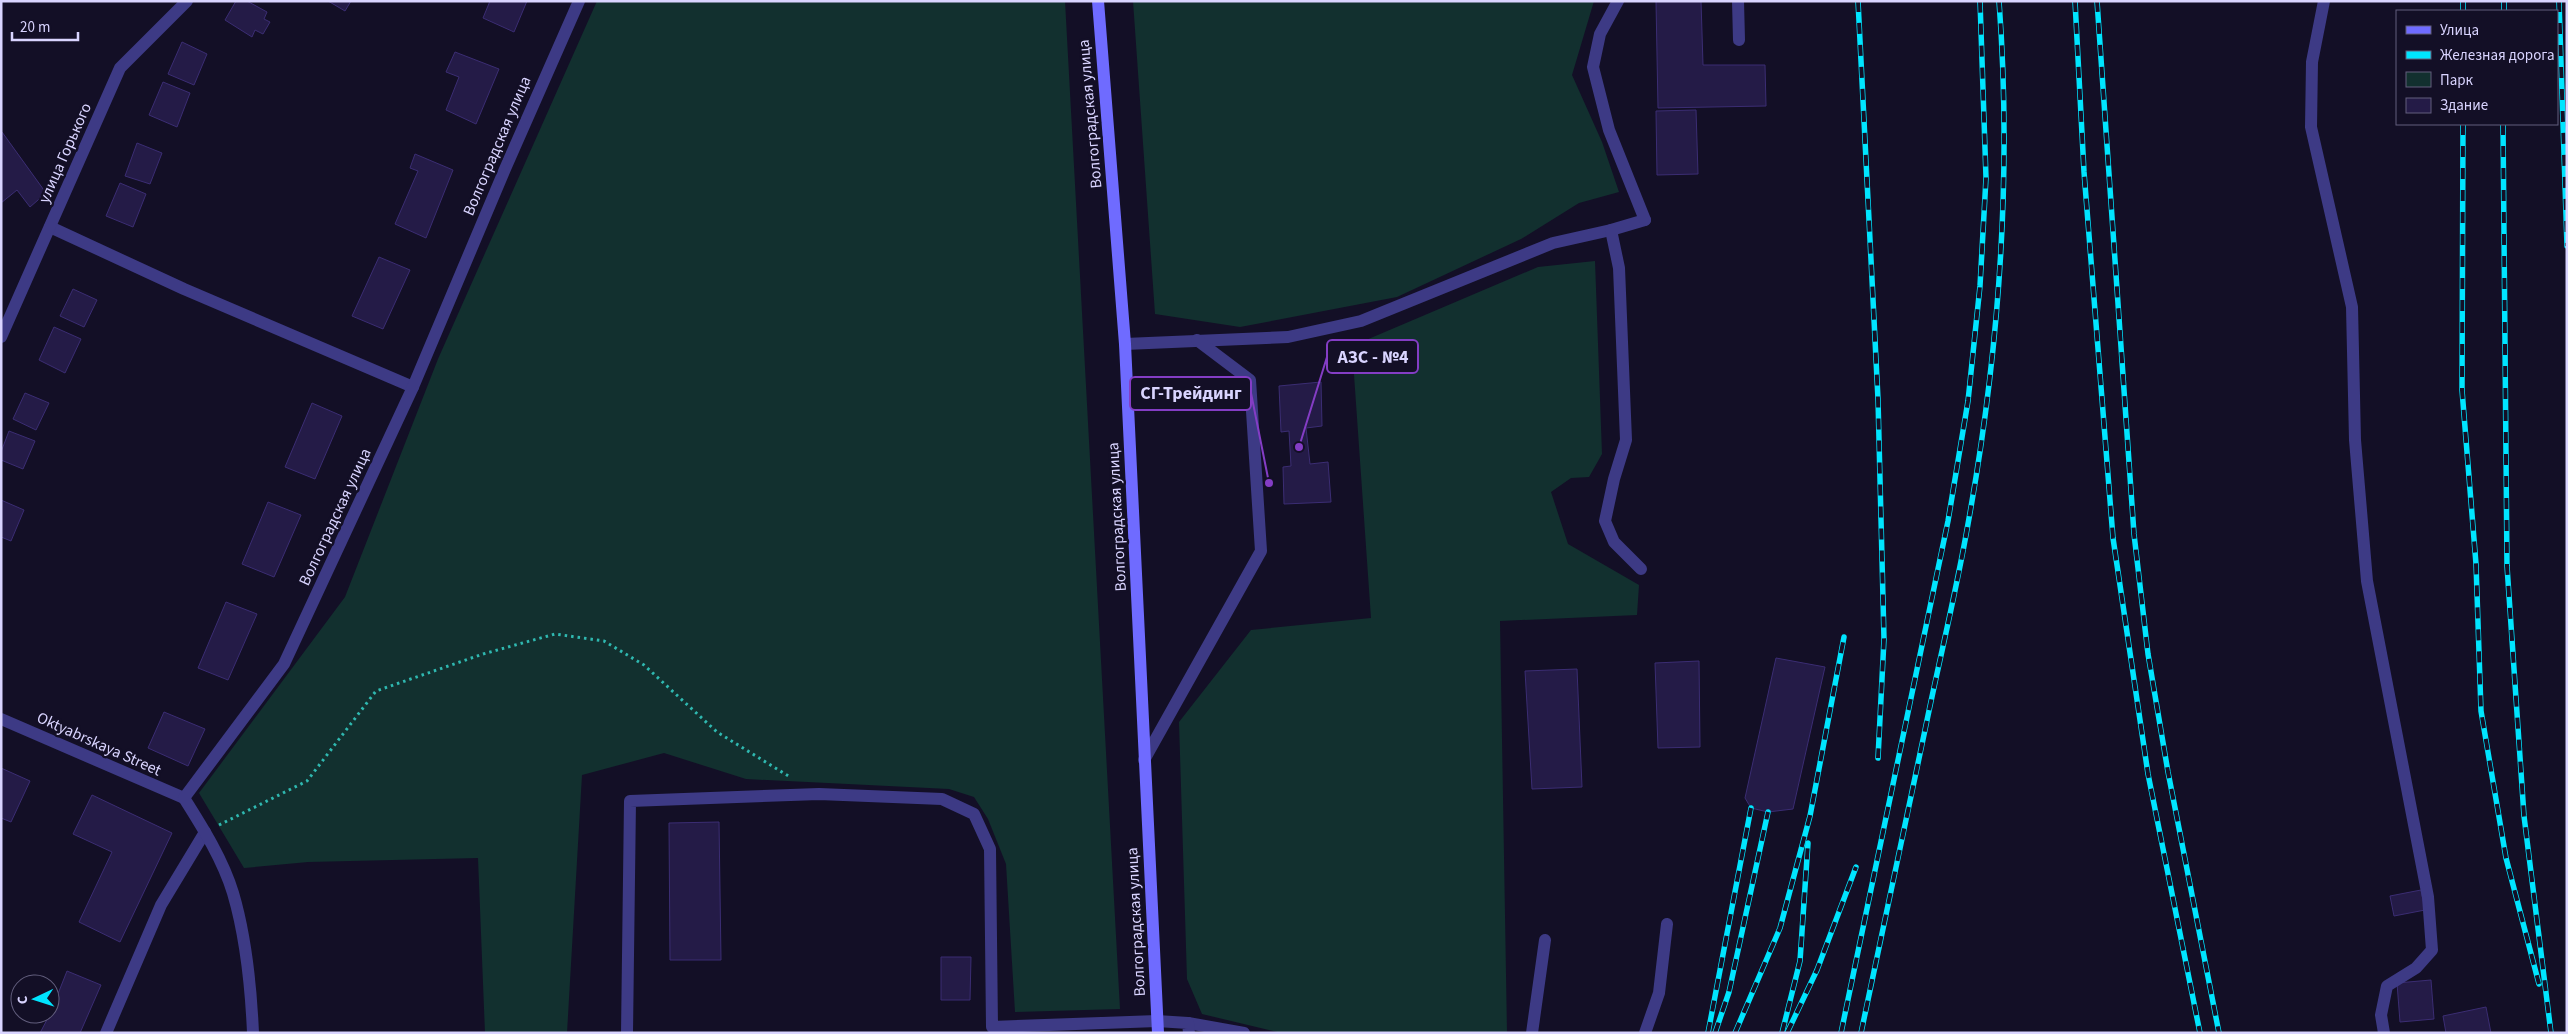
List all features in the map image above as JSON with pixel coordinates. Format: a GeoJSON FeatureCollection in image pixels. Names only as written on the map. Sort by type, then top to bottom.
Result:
{"type":"FeatureCollection","features":[{"type":"Feature","properties":{"kind":"main road","name":"Волгоградская улица"},"geometry":{"type":"LineString","coordinates":[[1098,1],[1125,344],[1158,1027]]}},
{"type":"Feature","properties":{"kind":"street","name":"улица Горького"},"geometry":{"type":"LineString","coordinates":[[1,337],[120,68],[187,1]]}},
{"type":"Feature","properties":{"kind":"street","name":"Волгоградская улица"},"geometry":{"type":"LineString","coordinates":[[184,798],[284,664],[413,388],[504,169],[579,1]]}},
{"type":"Feature","properties":{"kind":"street"},"geometry":{"type":"LineString","coordinates":[[1125,344],[1288,337],[1361,321],[1553,243],[1645,220],[1609,130],[1594,67],[1600,34],[1618,1]]}},
{"type":"Feature","properties":{"kind":"street"},"geometry":{"type":"LineString","coordinates":[[1738,1],[1739,40]]}},
{"type":"Feature","properties":{"kind":"street"},"geometry":{"type":"LineString","coordinates":[[2324,1],[2312,62],[2311,127],[2352,307],[2355,440],[2367,581],[2428,897],[2432,950],[2416,968],[2387,986],[2380,1014],[2384,1033]]}},
{"type":"Feature","properties":{"kind":"street"},"geometry":{"type":"LineString","coordinates":[[50,227],[184,289],[413,388]]}},
{"type":"Feature","properties":{"kind":"street"},"geometry":{"type":"LineString","coordinates":[[1611,230],[1619,268],[1626,440],[1614,479],[1605,521],[1614,542],[1641,570]]}},
{"type":"Feature","properties":{"kind":"street"},"geometry":{"type":"LineString","coordinates":[[1144,760],[1261,550],[1250,380],[1197,340]]}},
{"type":"Feature","properties":{"kind":"street","name":"Oktyabrskaya Street"},"geometry":{"type":"LineString","coordinates":[[1,719],[184,798]]}},
{"type":"Feature","properties":{"kind":"street"},"geometry":{"type":"LineString","coordinates":[[628,1033],[630,801],[819,794],[942,799],[974,814],[990,849],[992,1027],[1158,1027],[1244,1033]]}},
{"type":"Feature","properties":{"kind":"street"},"geometry":{"type":"LineString","coordinates":[[184,798],[206,832],[233,893],[252,990],[253,1033]]}},
{"type":"Feature","properties":{"kind":"street"},"geometry":{"type":"LineString","coordinates":[[106,1033],[161,905],[206,832]]}},
{"type":"Feature","properties":{"kind":"street"},"geometry":{"type":"LineString","coordinates":[[1645,1033],[1659,993],[1667,924]]}},
{"type":"Feature","properties":{"kind":"street"},"geometry":{"type":"LineString","coordinates":[[1532,1033],[1544,940]]}},
{"type":"Feature","properties":{"kind":"path"},"geometry":{"type":"LineString","coordinates":[[206,832],[307,781],[376,691],[483,654],[556,634],[604,641],[644,665],[717,732],[793,779]]}},
{"type":"Feature","properties":{"kind":"green space"},"geometry":{"type":"Polygon","coordinates":[[[597,1],[1065,1],[1120,1009],[1015,1012],[1006,864],[988,819],[974,797],[949,789],[746,779],[664,753],[582,775],[567,1033],[485,1033],[478,858],[308,862],[244,868],[199,793],[345,597],[438,359],[597,1]]]}},
{"type":"Feature","properties":{"kind":"green space"},"geometry":{"type":"Polygon","coordinates":[[[1133,1],[1594,1],[1572,75],[1602,142],[1619,192],[1579,203],[1521,239],[1397,297],[1240,327],[1155,314],[1133,1]]]}},
{"type":"Feature","properties":{"kind":"green space"},"geometry":{"type":"Polygon","coordinates":[[[1595,261],[1602,454],[1589,477],[1571,478],[1551,492],[1568,544],[1639,585],[1637,615],[1500,621],[1507,1033],[1281,1033],[1202,1014],[1187,979],[1179,722],[1251,630],[1371,618],[1352,346],[1538,267],[1595,261]]]}},
{"type":"Feature","properties":{"kind":"building"},"geometry":{"type":"Polygon","coordinates":[[[236,1],[247,1],[267,12],[264,19],[270,22],[263,34],[255,30],[252,37],[225,20],[236,1]]]}},
{"type":"Feature","properties":{"kind":"building"},"geometry":{"type":"Polygon","coordinates":[[[328,1],[351,1],[345,11],[328,1]]]}},
{"type":"Feature","properties":{"kind":"building"},"geometry":{"type":"Polygon","coordinates":[[[490,1],[527,1],[514,32],[483,18],[490,1]]]}},
{"type":"Feature","properties":{"kind":"building"},"geometry":{"type":"Polygon","coordinates":[[[1656,1],[1701,1],[1703,65],[1765,65],[1766,106],[1658,108],[1656,1]]]}},
{"type":"Feature","properties":{"kind":"building"},"geometry":{"type":"Polygon","coordinates":[[[182,42],[207,54],[194,85],[168,74],[182,42]]]}},
{"type":"Feature","properties":{"kind":"building"},"geometry":{"type":"Polygon","coordinates":[[[455,52],[499,69],[476,124],[446,110],[459,77],[446,72],[455,52]]]}},
{"type":"Feature","properties":{"kind":"building"},"geometry":{"type":"Polygon","coordinates":[[[163,82],[190,93],[177,127],[149,115],[163,82]]]}},
{"type":"Feature","properties":{"kind":"building"},"geometry":{"type":"Polygon","coordinates":[[[1696,110],[1698,174],[1657,175],[1656,111],[1696,110]]]}},
{"type":"Feature","properties":{"kind":"building"},"geometry":{"type":"Polygon","coordinates":[[[2,132],[46,193],[30,207],[17,190],[1,203],[2,132]]]}},
{"type":"Feature","properties":{"kind":"building"},"geometry":{"type":"Polygon","coordinates":[[[137,143],[162,153],[150,184],[125,176],[137,143]]]}},
{"type":"Feature","properties":{"kind":"building"},"geometry":{"type":"Polygon","coordinates":[[[415,154],[453,170],[426,238],[395,224],[418,171],[410,168],[415,154]]]}},
{"type":"Feature","properties":{"kind":"building"},"geometry":{"type":"Polygon","coordinates":[[[120,183],[146,194],[133,227],[106,216],[120,183]]]}},
{"type":"Feature","properties":{"kind":"building"},"geometry":{"type":"Polygon","coordinates":[[[379,257],[410,270],[383,329],[352,316],[379,257]]]}},
{"type":"Feature","properties":{"kind":"building"},"geometry":{"type":"Polygon","coordinates":[[[73,289],[97,300],[84,327],[60,316],[73,289]]]}},
{"type":"Feature","properties":{"kind":"building"},"geometry":{"type":"Polygon","coordinates":[[[54,327],[81,339],[65,373],[39,360],[54,327]]]}},
{"type":"Feature","properties":{"kind":"building"},"geometry":{"type":"Polygon","coordinates":[[[1321,382],[1322,426],[1306,428],[1310,464],[1328,462],[1331,502],[1284,504],[1283,467],[1291,466],[1289,431],[1281,432],[1279,386],[1321,382]]]}},
{"type":"Feature","properties":{"kind":"building"},"geometry":{"type":"Polygon","coordinates":[[[25,393],[49,403],[36,430],[13,419],[25,393]]]}},
{"type":"Feature","properties":{"kind":"building"},"geometry":{"type":"Polygon","coordinates":[[[312,403],[342,416],[315,479],[285,467],[312,403]]]}},
{"type":"Feature","properties":{"kind":"building"},"geometry":{"type":"Polygon","coordinates":[[[9,431],[35,441],[23,469],[1,460],[1,452],[9,431]]]}},
{"type":"Feature","properties":{"kind":"building"},"geometry":{"type":"Polygon","coordinates":[[[1,500],[24,510],[11,541],[1,537],[1,500]]]}},
{"type":"Feature","properties":{"kind":"building"},"geometry":{"type":"Polygon","coordinates":[[[268,502],[301,515],[274,577],[242,564],[268,502]]]}},
{"type":"Feature","properties":{"kind":"building"},"geometry":{"type":"Polygon","coordinates":[[[226,602],[257,614],[228,680],[198,668],[226,602]]]}},
{"type":"Feature","properties":{"kind":"building"},"geometry":{"type":"Polygon","coordinates":[[[1776,658],[1825,667],[1793,809],[1768,812],[1751,808],[1745,798],[1776,658]]]}},
{"type":"Feature","properties":{"kind":"building"},"geometry":{"type":"Polygon","coordinates":[[[1699,661],[1700,747],[1658,748],[1655,663],[1699,661]]]}},
{"type":"Feature","properties":{"kind":"building"},"geometry":{"type":"Polygon","coordinates":[[[1577,669],[1582,787],[1532,789],[1525,671],[1577,669]]]}},
{"type":"Feature","properties":{"kind":"building"},"geometry":{"type":"Polygon","coordinates":[[[164,712],[205,729],[188,766],[148,748],[164,712]]]}},
{"type":"Feature","properties":{"kind":"building"},"geometry":{"type":"Polygon","coordinates":[[[1,768],[30,781],[11,822],[1,818],[1,768]]]}},
{"type":"Feature","properties":{"kind":"building"},"geometry":{"type":"Polygon","coordinates":[[[92,795],[172,833],[120,942],[79,922],[112,852],[73,834],[92,795]]]}},
{"type":"Feature","properties":{"kind":"building"},"geometry":{"type":"Polygon","coordinates":[[[719,822],[721,960],[670,960],[669,823],[719,822]]]}},
{"type":"Feature","properties":{"kind":"building"},"geometry":{"type":"Polygon","coordinates":[[[2421,890],[2425,910],[2394,916],[2390,896],[2421,890]]]}},
{"type":"Feature","properties":{"kind":"building"},"geometry":{"type":"Polygon","coordinates":[[[941,957],[971,957],[970,1000],[941,1000],[941,957]]]}},
{"type":"Feature","properties":{"kind":"building"},"geometry":{"type":"Polygon","coordinates":[[[67,971],[101,985],[80,1033],[40,1033],[45,1024],[60,1024],[60,989],[67,971]]]}},
{"type":"Feature","properties":{"kind":"building"},"geometry":{"type":"Polygon","coordinates":[[[2431,980],[2434,1019],[2400,1022],[2397,983],[2431,980]]]}},
{"type":"Feature","properties":{"kind":"building"},"geometry":{"type":"Polygon","coordinates":[[[2486,1007],[2491,1033],[2446,1033],[2443,1016],[2486,1007]]]}},
{"type":"Feature","properties":{"kind":"railway"},"geometry":{"type":"LineString","coordinates":[[1858,1],[1878,399],[1884,639],[1878,758]]}},
{"type":"Feature","properties":{"kind":"railway"},"geometry":{"type":"LineString","coordinates":[[1841,1033],[1948,521],[1968,401],[1980,286],[1986,178],[1980,1]]}},
{"type":"Feature","properties":{"kind":"railway"},"geometry":{"type":"LineString","coordinates":[[1861,1033],[1958,576],[1979,460],[1988,395],[2000,264],[2003,198],[2003,66],[1999,1]]}},
{"type":"Feature","properties":{"kind":"railway"},"geometry":{"type":"LineString","coordinates":[[2075,1],[2084,172],[2113,538],[2148,774],[2200,1033]]}},
{"type":"Feature","properties":{"kind":"railway"},"geometry":{"type":"LineString","coordinates":[[2097,1],[2134,534],[2148,654],[2168,772],[2219,1033]]}},
{"type":"Feature","properties":{"kind":"railway"},"geometry":{"type":"LineString","coordinates":[[2463,1],[2463,10]]}},
{"type":"Feature","properties":{"kind":"railway"},"geometry":{"type":"LineString","coordinates":[[2504,1],[2504,10]]}},
{"type":"Feature","properties":{"kind":"railway"},"geometry":{"type":"LineString","coordinates":[[2559,1],[2567,246]]}},
{"type":"Feature","properties":{"kind":"railway"},"geometry":{"type":"LineString","coordinates":[[2463,125],[2462,390],[2476,564],[2481,711],[2506,858],[2539,984]]}},
{"type":"Feature","properties":{"kind":"railway"},"geometry":{"type":"LineString","coordinates":[[2503,125],[2507,566],[2524,816],[2551,1033]]}},
{"type":"Feature","properties":{"kind":"railway"},"geometry":{"type":"LineString","coordinates":[[1735,1033],[1780,928],[1810,816],[1844,637]]}},
{"type":"Feature","properties":{"kind":"railway"},"geometry":{"type":"LineString","coordinates":[[1708,1033],[1751,808]]}},
{"type":"Feature","properties":{"kind":"railway"},"geometry":{"type":"LineString","coordinates":[[1715,1033],[1729,992],[1768,812]]}},
{"type":"Feature","properties":{"kind":"railway"},"geometry":{"type":"LineString","coordinates":[[1782,1033],[1800,961],[1808,843]]}},
{"type":"Feature","properties":{"kind":"railway"},"geometry":{"type":"LineString","coordinates":[[1787,1033],[1817,970],[1856,867]]}},
{"type":"Feature","properties":{"kind":"place","name":"АЗС - №4"},"geometry":{"type":"Point","coordinates":[1299,447]}},
{"type":"Feature","properties":{"kind":"place","name":"СГ-Трейдинг"},"geometry":{"type":"Point","coordinates":[1269,483]}}]}
